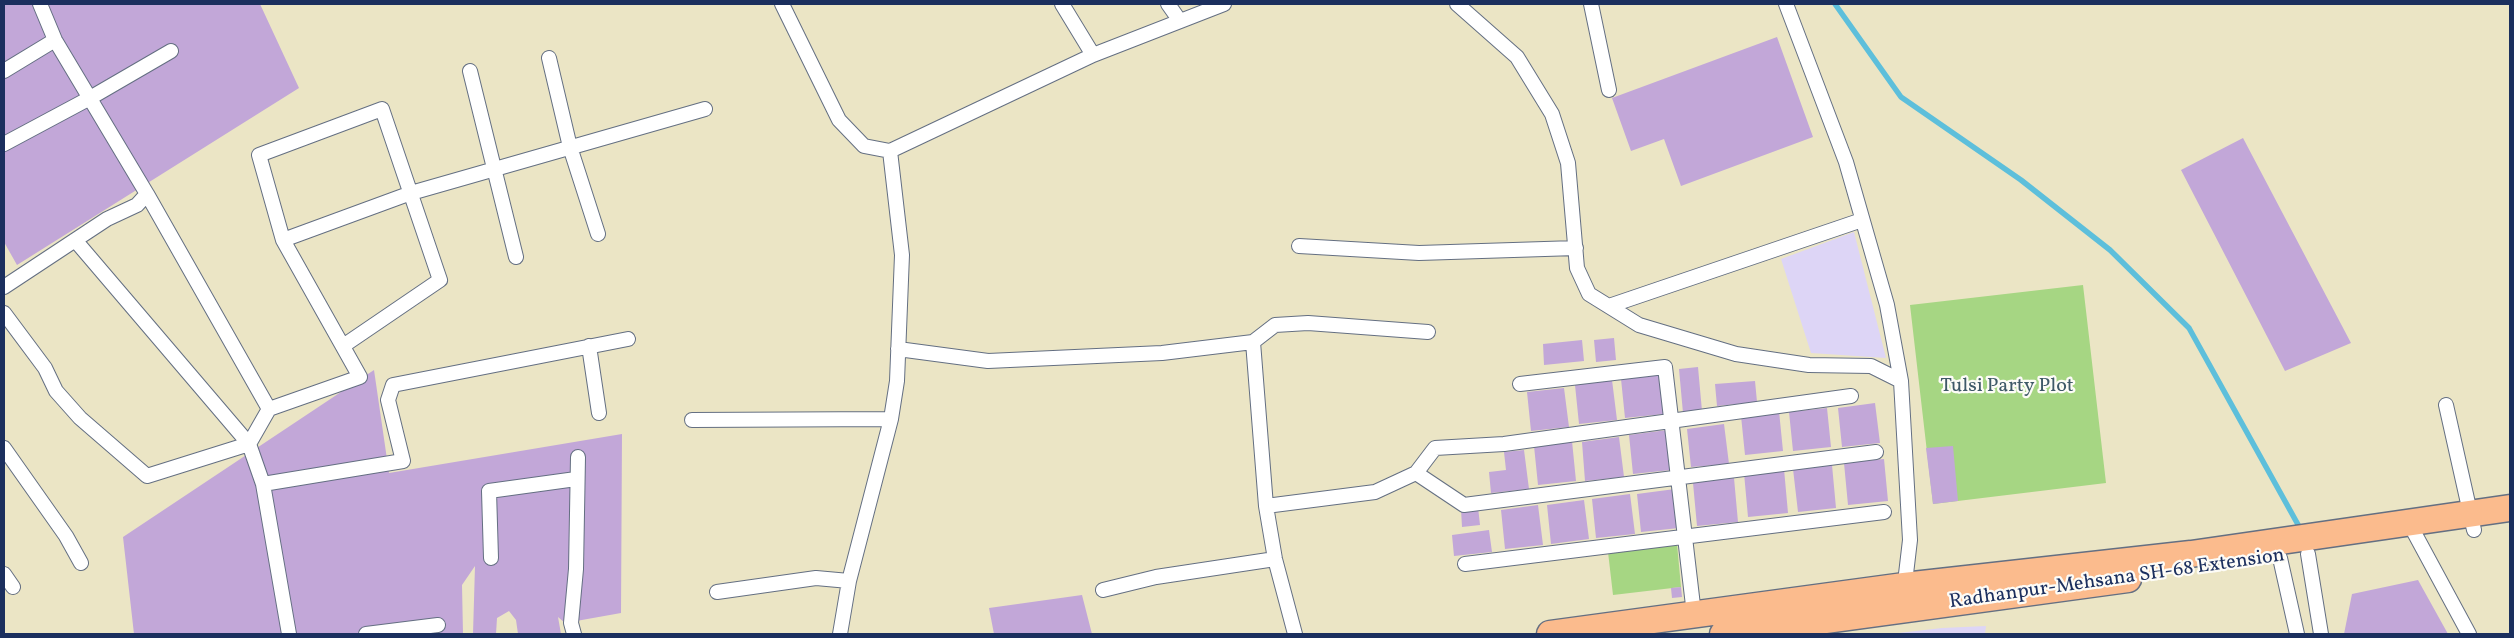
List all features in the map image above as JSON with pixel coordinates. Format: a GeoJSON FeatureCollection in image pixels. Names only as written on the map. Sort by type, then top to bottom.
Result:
{"type":"FeatureCollection","features":[{"type":"Feature","properties":{"kind":"highway"},"geometry":{"type":"LineString","coordinates":[[2473,522],[2510,508]]}},
{"type":"Feature","properties":{"kind":"highway","name":"Radhanpur-Mehsana SH-68 Extension"},"geometry":{"type":"LineString","coordinates":[[1723,634],[1903,598],[2249,554],[2280,558],[2308,554],[2375,536],[2473,522],[2510,525]]}},
{"type":"Feature","properties":{"kind":"highway"},"geometry":{"type":"LineString","coordinates":[[2249,554],[2375,536]]}},
{"type":"Feature","properties":{"kind":"highway"},"geometry":{"type":"LineString","coordinates":[[1550,634],[1694,614],[1903,598]]}},
{"type":"Feature","properties":{"kind":"street"},"geometry":{"type":"LineString","coordinates":[[40,4],[55,40],[147,194],[269,409]]}},
{"type":"Feature","properties":{"kind":"street"},"geometry":{"type":"LineString","coordinates":[[782,4],[839,120],[864,146],[890,151],[1093,54],[1224,4]]}},
{"type":"Feature","properties":{"kind":"street"},"geometry":{"type":"LineString","coordinates":[[1062,4],[1093,54]]}},
{"type":"Feature","properties":{"kind":"street"},"geometry":{"type":"LineString","coordinates":[[1168,4],[1180,21]]}},
{"type":"Feature","properties":{"kind":"street"},"geometry":{"type":"LineString","coordinates":[[1457,4],[1517,57],[1552,114],[1568,163],[1577,268],[1589,294],[1639,326],[1736,354],[1809,365],[1871,366],[1901,381]]}},
{"type":"Feature","properties":{"kind":"street"},"geometry":{"type":"LineString","coordinates":[[1591,4],[1609,90]]}},
{"type":"Feature","properties":{"kind":"street"},"geometry":{"type":"LineString","coordinates":[[1786,4],[1846,162],[1886,305],[1901,381],[1910,540],[1903,598]]}},
{"type":"Feature","properties":{"kind":"street"},"geometry":{"type":"LineString","coordinates":[[4,71],[55,40]]}},
{"type":"Feature","properties":{"kind":"street"},"geometry":{"type":"LineString","coordinates":[[4,144],[90,98],[171,51]]}},
{"type":"Feature","properties":{"kind":"street"},"geometry":{"type":"LineString","coordinates":[[549,58],[570,147],[598,234]]}},
{"type":"Feature","properties":{"kind":"street"},"geometry":{"type":"LineString","coordinates":[[470,71],[516,257]]}},
{"type":"Feature","properties":{"kind":"street"},"geometry":{"type":"LineString","coordinates":[[4,313],[45,368],[56,391],[80,418],[147,476],[249,444],[269,409],[360,377],[283,240],[259,155],[382,109],[440,280],[343,346]]}},
{"type":"Feature","properties":{"kind":"street"},"geometry":{"type":"LineString","coordinates":[[283,240],[411,193],[705,109]]}},
{"type":"Feature","properties":{"kind":"street"},"geometry":{"type":"LineString","coordinates":[[840,634],[849,581],[891,419],[897,381],[902,256],[890,151]]}},
{"type":"Feature","properties":{"kind":"street"},"geometry":{"type":"LineString","coordinates":[[4,286],[107,219],[137,205],[147,194]]}},
{"type":"Feature","properties":{"kind":"street"},"geometry":{"type":"LineString","coordinates":[[1609,306],[1862,220]]}},
{"type":"Feature","properties":{"kind":"street"},"geometry":{"type":"LineString","coordinates":[[75,240],[249,444],[263,484],[289,634]]}},
{"type":"Feature","properties":{"kind":"street"},"geometry":{"type":"LineString","coordinates":[[1298,246],[1419,253],[1576,248]]}},
{"type":"Feature","properties":{"kind":"street"},"geometry":{"type":"LineString","coordinates":[[898,349],[988,360],[1162,353],[1253,342],[1275,325],[1308,323],[1428,332]]}},
{"type":"Feature","properties":{"kind":"street"},"geometry":{"type":"LineString","coordinates":[[263,484],[403,461],[388,400],[392,385],[628,339]]}},
{"type":"Feature","properties":{"kind":"street"},"geometry":{"type":"LineString","coordinates":[[1253,342],[1266,506],[1275,559],[1294,634]]}},
{"type":"Feature","properties":{"kind":"street"},"geometry":{"type":"LineString","coordinates":[[589,346],[599,413]]}},
{"type":"Feature","properties":{"kind":"street"},"geometry":{"type":"LineString","coordinates":[[1520,384],[1665,367],[1694,614]]}},
{"type":"Feature","properties":{"kind":"street"},"geometry":{"type":"LineString","coordinates":[[1266,506],[1375,492],[1416,473],[1435,448],[1504,444],[1851,396]]}},
{"type":"Feature","properties":{"kind":"street"},"geometry":{"type":"LineString","coordinates":[[2446,405],[2473,522]]}},
{"type":"Feature","properties":{"kind":"street"},"geometry":{"type":"LineString","coordinates":[[692,420],[891,419]]}},
{"type":"Feature","properties":{"kind":"street"},"geometry":{"type":"LineString","coordinates":[[4,448],[66,536],[81,563]]}},
{"type":"Feature","properties":{"kind":"street"},"geometry":{"type":"LineString","coordinates":[[1416,473],[1464,505],[1876,452]]}},
{"type":"Feature","properties":{"kind":"street"},"geometry":{"type":"LineString","coordinates":[[574,634],[571,623],[576,569],[576,479],[578,456]]}},
{"type":"Feature","properties":{"kind":"street"},"geometry":{"type":"LineString","coordinates":[[491,558],[489,491],[576,479]]}},
{"type":"Feature","properties":{"kind":"street"},"geometry":{"type":"LineString","coordinates":[[1465,564],[1884,512]]}},
{"type":"Feature","properties":{"kind":"street"},"geometry":{"type":"LineString","coordinates":[[2413,530],[2470,634]]}},
{"type":"Feature","properties":{"kind":"street"},"geometry":{"type":"LineString","coordinates":[[2308,554],[2321,634]]}},
{"type":"Feature","properties":{"kind":"street"},"geometry":{"type":"LineString","coordinates":[[2280,558],[2297,634]]}},
{"type":"Feature","properties":{"kind":"street"},"geometry":{"type":"LineString","coordinates":[[1103,590],[1156,578],[1275,559]]}},
{"type":"Feature","properties":{"kind":"street"},"geometry":{"type":"LineString","coordinates":[[4,574],[13,587]]}},
{"type":"Feature","properties":{"kind":"street"},"geometry":{"type":"LineString","coordinates":[[717,592],[816,578],[849,581]]}},
{"type":"Feature","properties":{"kind":"street"},"geometry":{"type":"LineString","coordinates":[[366,634],[438,625]]}},
{"type":"Feature","properties":{"kind":"shaded area"},"geometry":{"type":"Polygon","coordinates":[[[1854,232],[1886,358],[1811,353],[1781,259],[1854,232]]]}},
{"type":"Feature","properties":{"kind":"shaded area"},"geometry":{"type":"Polygon","coordinates":[[[1986,626],[1985,634],[1890,634],[1942,628],[1986,626]]]}},
{"type":"Feature","properties":{"kind":"green space","name":"Tulsi Party Plot"},"geometry":{"type":"Polygon","coordinates":[[[2083,285],[2106,483],[1933,504],[1910,305],[2083,285]]]}},
{"type":"Feature","properties":{"kind":"green space"},"geometry":{"type":"Polygon","coordinates":[[[1677,544],[1681,587],[1613,595],[1608,552],[1677,544]]]}},
{"type":"Feature","properties":{"kind":"building"},"geometry":{"type":"Polygon","coordinates":[[[4,4],[260,4],[299,88],[17,265],[4,242],[4,4]]]}},
{"type":"Feature","properties":{"kind":"building"},"geometry":{"type":"Polygon","coordinates":[[[1777,37],[1813,137],[1681,186],[1664,139],[1631,151],[1612,98],[1777,37]]]}},
{"type":"Feature","properties":{"kind":"building"},"geometry":{"type":"Polygon","coordinates":[[[2243,138],[2351,343],[2285,371],[2181,170],[2243,138]]]}},
{"type":"Feature","properties":{"kind":"building"},"geometry":{"type":"Polygon","coordinates":[[[1614,338],[1616,360],[1596,362],[1594,340],[1614,338]]]}},
{"type":"Feature","properties":{"kind":"building"},"geometry":{"type":"Polygon","coordinates":[[[1582,340],[1584,361],[1544,365],[1543,344],[1582,340]]]}},
{"type":"Feature","properties":{"kind":"building"},"geometry":{"type":"Polygon","coordinates":[[[1698,367],[1702,411],[1683,413],[1679,369],[1698,367]]]}},
{"type":"Feature","properties":{"kind":"building"},"geometry":{"type":"Polygon","coordinates":[[[374,370],[389,473],[622,434],[621,613],[565,623],[558,617],[561,634],[518,634],[516,620],[509,611],[497,618],[496,634],[473,634],[475,566],[462,585],[463,634],[134,634],[123,537],[374,370]]]}},
{"type":"Feature","properties":{"kind":"building"},"geometry":{"type":"Polygon","coordinates":[[[1659,374],[1664,414],[1625,418],[1621,379],[1659,374]]]}},
{"type":"Feature","properties":{"kind":"building"},"geometry":{"type":"Polygon","coordinates":[[[1612,380],[1617,420],[1579,424],[1575,385],[1612,380]]]}},
{"type":"Feature","properties":{"kind":"building"},"geometry":{"type":"Polygon","coordinates":[[[1755,381],[1757,402],[1717,406],[1715,384],[1755,381]]]}},
{"type":"Feature","properties":{"kind":"building"},"geometry":{"type":"Polygon","coordinates":[[[1564,388],[1569,427],[1531,431],[1527,392],[1564,388]]]}},
{"type":"Feature","properties":{"kind":"building"},"geometry":{"type":"Polygon","coordinates":[[[1875,403],[1880,443],[1842,447],[1838,408],[1875,403]]]}},
{"type":"Feature","properties":{"kind":"building"},"geometry":{"type":"Polygon","coordinates":[[[1827,408],[1831,447],[1793,451],[1789,412],[1827,408]]]}},
{"type":"Feature","properties":{"kind":"building"},"geometry":{"type":"Polygon","coordinates":[[[1779,411],[1783,451],[1745,455],[1741,416],[1779,411]]]}},
{"type":"Feature","properties":{"kind":"building"},"geometry":{"type":"Polygon","coordinates":[[[1724,424],[1729,464],[1691,467],[1687,429],[1724,424]]]}},
{"type":"Feature","properties":{"kind":"building"},"geometry":{"type":"Polygon","coordinates":[[[1667,430],[1671,470],[1633,474],[1629,435],[1667,430]]]}},
{"type":"Feature","properties":{"kind":"building"},"geometry":{"type":"Polygon","coordinates":[[[1619,437],[1624,477],[1585,481],[1582,442],[1619,437]]]}},
{"type":"Feature","properties":{"kind":"building"},"geometry":{"type":"Polygon","coordinates":[[[1572,441],[1576,481],[1538,485],[1534,446],[1572,441]]]}},
{"type":"Feature","properties":{"kind":"building"},"geometry":{"type":"Polygon","coordinates":[[[1953,446],[1958,501],[1933,504],[1926,448],[1953,446]]]}},
{"type":"Feature","properties":{"kind":"building"},"geometry":{"type":"Polygon","coordinates":[[[1524,450],[1529,489],[1491,493],[1489,472],[1506,470],[1504,452],[1524,450]]]}},
{"type":"Feature","properties":{"kind":"building"},"geometry":{"type":"Polygon","coordinates":[[[1884,459],[1888,501],[1848,505],[1844,463],[1884,459]]]}},
{"type":"Feature","properties":{"kind":"building"},"geometry":{"type":"Polygon","coordinates":[[[1832,465],[1836,508],[1798,512],[1793,469],[1832,465]]]}},
{"type":"Feature","properties":{"kind":"building"},"geometry":{"type":"Polygon","coordinates":[[[1784,469],[1788,513],[1748,517],[1744,473],[1784,469]]]}},
{"type":"Feature","properties":{"kind":"building"},"geometry":{"type":"Polygon","coordinates":[[[1734,478],[1738,522],[1697,526],[1693,483],[1734,478]]]}},
{"type":"Feature","properties":{"kind":"building"},"geometry":{"type":"Polygon","coordinates":[[[1675,489],[1679,528],[1641,532],[1637,494],[1675,489]]]}},
{"type":"Feature","properties":{"kind":"building"},"geometry":{"type":"Polygon","coordinates":[[[1630,494],[1635,534],[1596,538],[1592,499],[1630,494]]]}},
{"type":"Feature","properties":{"kind":"building"},"geometry":{"type":"Polygon","coordinates":[[[1584,500],[1589,539],[1551,544],[1547,505],[1584,500]]]}},
{"type":"Feature","properties":{"kind":"building"},"geometry":{"type":"Polygon","coordinates":[[[1538,505],[1543,545],[1505,549],[1501,510],[1538,505]]]}},
{"type":"Feature","properties":{"kind":"building"},"geometry":{"type":"Polygon","coordinates":[[[1478,507],[1480,525],[1462,527],[1461,509],[1478,507]]]}},
{"type":"Feature","properties":{"kind":"building"},"geometry":{"type":"Polygon","coordinates":[[[1489,530],[1492,552],[1454,556],[1452,535],[1489,530]]]}},
{"type":"Feature","properties":{"kind":"building"},"geometry":{"type":"Polygon","coordinates":[[[2418,580],[2448,634],[2344,634],[2352,594],[2418,580]]]}},
{"type":"Feature","properties":{"kind":"building"},"geometry":{"type":"Polygon","coordinates":[[[1681,587],[1682,597],[1672,598],[1671,588],[1681,587]]]}},
{"type":"Feature","properties":{"kind":"building"},"geometry":{"type":"Polygon","coordinates":[[[1082,595],[1092,634],[994,634],[989,608],[1082,595]]]}},
{"type":"Feature","properties":{"kind":"waterway"},"geometry":{"type":"LineString","coordinates":[[1835,4],[1901,97],[2021,180],[2110,250],[2189,328],[2301,530]]}}]}
